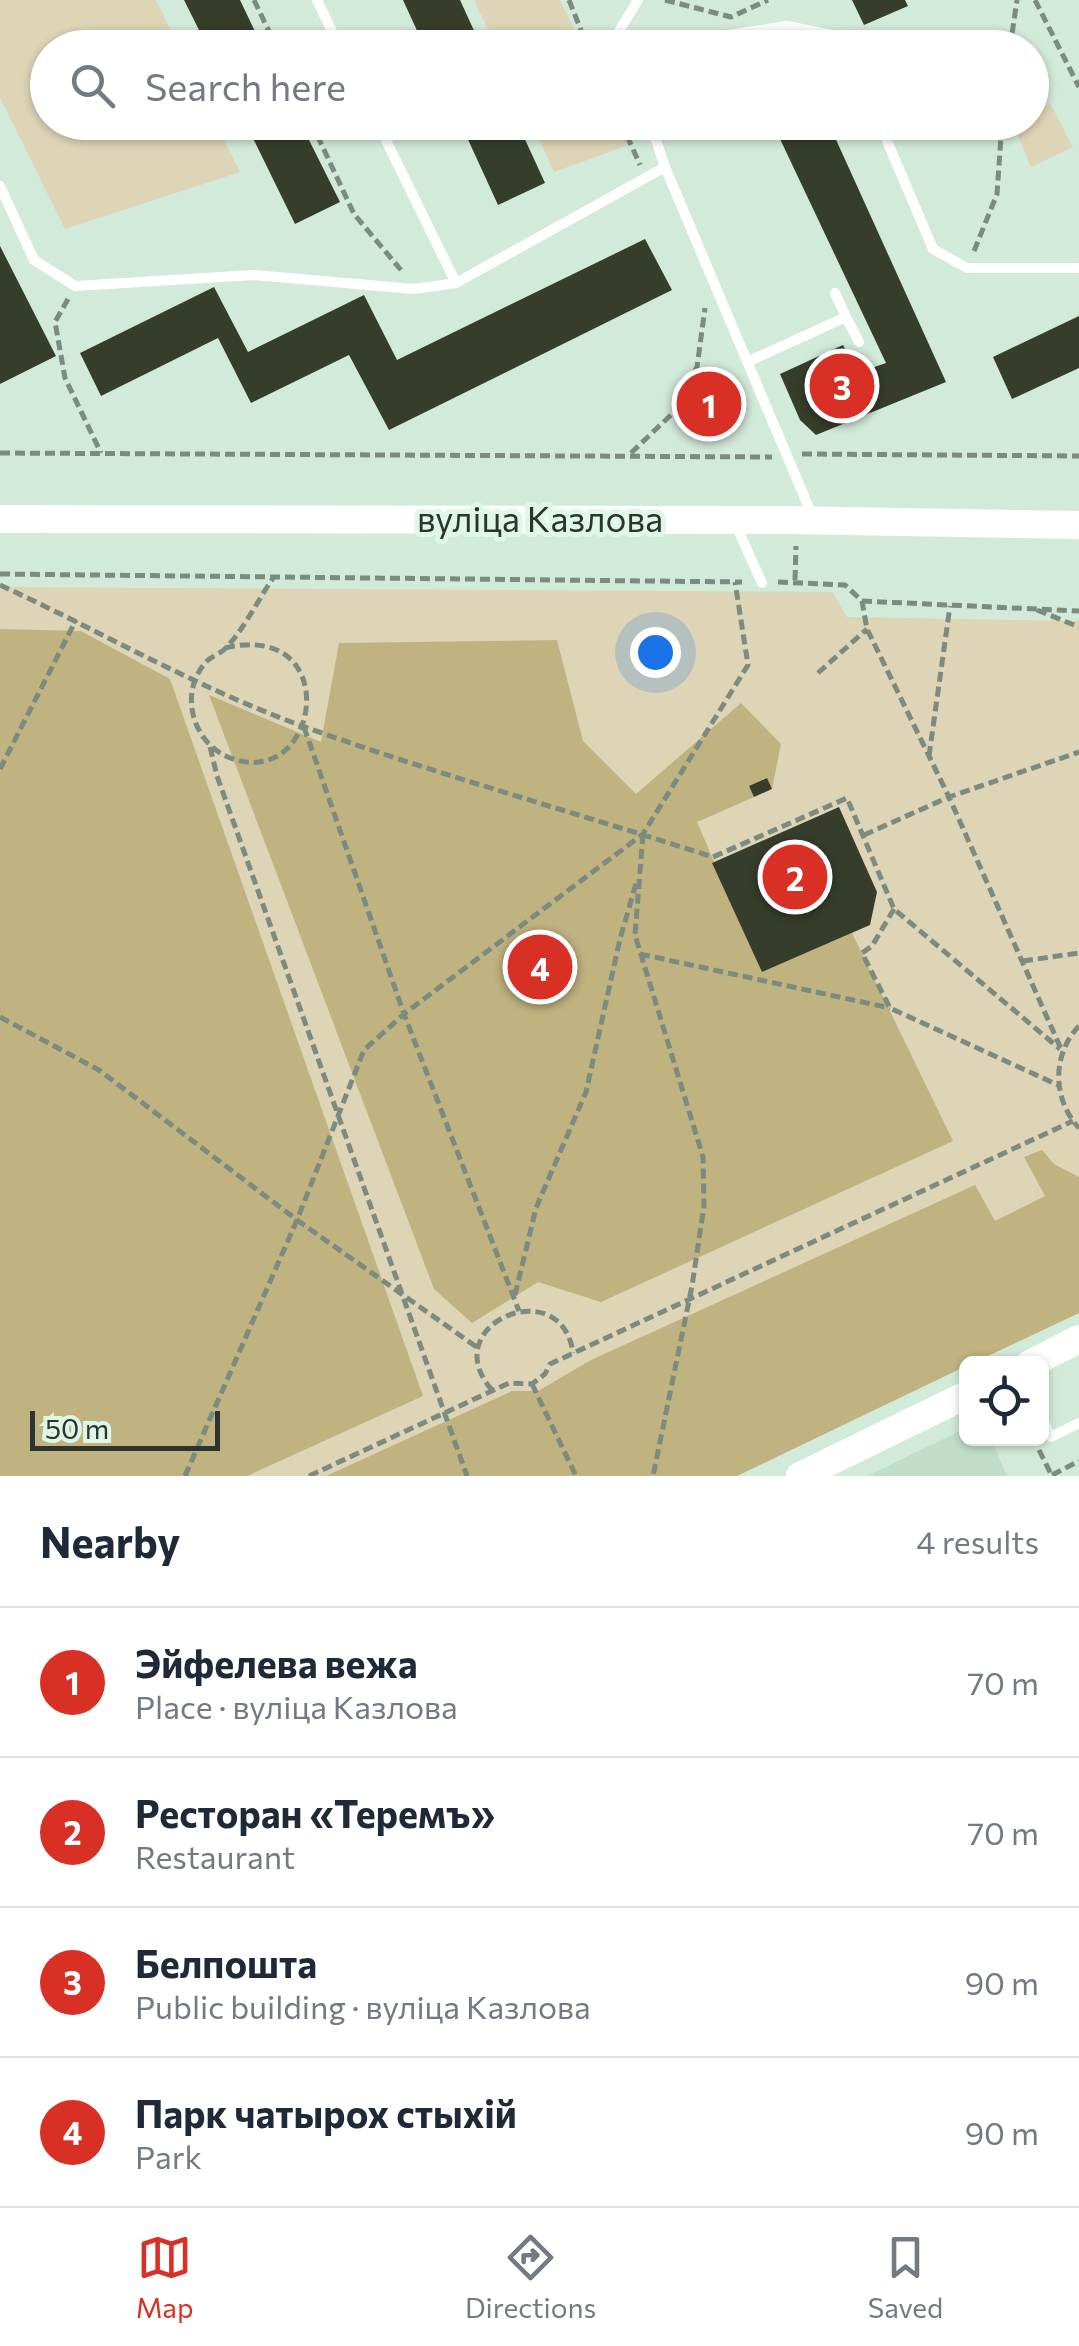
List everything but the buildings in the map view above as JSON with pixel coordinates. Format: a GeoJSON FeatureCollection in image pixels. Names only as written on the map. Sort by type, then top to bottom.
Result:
{"type":"FeatureCollection","features":[{"type":"Feature","properties":{"kind":"main road","name":"вуліца Казлова"},"geometry":{"type":"LineString","coordinates":[[0,519],[734,520],[1079,526]]}},
{"type":"Feature","properties":{"kind":"main road"},"geometry":{"type":"LineString","coordinates":[[1046,1356],[1079,1340]]}},
{"type":"Feature","properties":{"kind":"main road"},"geometry":{"type":"LineString","coordinates":[[800,1476],[959,1398]]}},
{"type":"Feature","properties":{"kind":"lane"},"geometry":{"type":"LineString","coordinates":[[316,0],[331,30]]}},
{"type":"Feature","properties":{"kind":"lane"},"geometry":{"type":"LineString","coordinates":[[619,30],[638,0]]}},
{"type":"Feature","properties":{"kind":"lane"},"geometry":{"type":"LineString","coordinates":[[758,30],[788,26],[808,30]]}},
{"type":"Feature","properties":{"kind":"lane"},"geometry":{"type":"LineString","coordinates":[[386,140],[456,283]]}},
{"type":"Feature","properties":{"kind":"lane"},"geometry":{"type":"LineString","coordinates":[[656,140],[814,521]]}},
{"type":"Feature","properties":{"kind":"lane"},"geometry":{"type":"LineString","coordinates":[[887,140],[933,249],[967,268],[1079,268]]}},
{"type":"Feature","properties":{"kind":"lane"},"geometry":{"type":"LineString","coordinates":[[0,186],[34,260],[75,286],[254,275],[414,289],[456,283],[665,166]]}},
{"type":"Feature","properties":{"kind":"lane"},"geometry":{"type":"LineString","coordinates":[[835,293],[859,342]]}},
{"type":"Feature","properties":{"kind":"lane"},"geometry":{"type":"LineString","coordinates":[[748,362],[846,317]]}},
{"type":"Feature","properties":{"kind":"lane"},"geometry":{"type":"LineString","coordinates":[[734,520],[762,582]]}},
{"type":"Feature","properties":{"kind":"lane"},"geometry":{"type":"LineString","coordinates":[[1049,1431],[1052,1437],[1079,1423]]}},
{"type":"Feature","properties":{"kind":"path"},"geometry":{"type":"LineString","coordinates":[[254,0],[268,30]]}},
{"type":"Feature","properties":{"kind":"path"},"geometry":{"type":"LineString","coordinates":[[569,0],[581,30]]}},
{"type":"Feature","properties":{"kind":"path"},"geometry":{"type":"LineString","coordinates":[[666,0],[731,17],[768,0]]}},
{"type":"Feature","properties":{"kind":"path"},"geometry":{"type":"LineString","coordinates":[[1013,30],[1017,0]]}},
{"type":"Feature","properties":{"kind":"path"},"geometry":{"type":"LineString","coordinates":[[1034,0],[1079,87]]}},
{"type":"Feature","properties":{"kind":"path"},"geometry":{"type":"LineString","coordinates":[[320,140],[354,214],[387,249],[414,289]]}},
{"type":"Feature","properties":{"kind":"path"},"geometry":{"type":"LineString","coordinates":[[629,140],[645,178]]}},
{"type":"Feature","properties":{"kind":"path"},"geometry":{"type":"LineString","coordinates":[[967,268],[996,194],[1000,140]]}},
{"type":"Feature","properties":{"kind":"path"},"geometry":{"type":"LineString","coordinates":[[629,455],[674,412],[698,366],[709,271]]}},
{"type":"Feature","properties":{"kind":"path"},"geometry":{"type":"LineString","coordinates":[[75,286],[55,322],[58,341],[64,378],[102,453]]}},
{"type":"Feature","properties":{"kind":"path"},"geometry":{"type":"LineString","coordinates":[[0,453],[1079,456]]}},
{"type":"Feature","properties":{"kind":"path"},"geometry":{"type":"LineString","coordinates":[[795,581],[796,544]]}},
{"type":"Feature","properties":{"kind":"path"},"geometry":{"type":"LineString","coordinates":[[0,574],[845,584],[862,601],[868,628],[1062,1051]]}},
{"type":"Feature","properties":{"kind":"path"},"geometry":{"type":"LineString","coordinates":[[225,648],[246,643],[268,646],[290,659],[304,680],[309,702],[304,726],[282,751],[252,762],[230,758],[210,746],[196,728],[190,703],[194,680],[206,662],[225,648],[273,578]]}},
{"type":"Feature","properties":{"kind":"path"},"geometry":{"type":"LineString","coordinates":[[184,1476],[297,1220],[364,1050],[404,1014],[643,834],[748,664],[734,582]]}},
{"type":"Feature","properties":{"kind":"path"},"geometry":{"type":"LineString","coordinates":[[0,586],[194,680],[304,726],[713,857],[847,798],[894,909],[1062,1051]]}},
{"type":"Feature","properties":{"kind":"path"},"geometry":{"type":"LineString","coordinates":[[862,601],[1079,611]]}},
{"type":"Feature","properties":{"kind":"path"},"geometry":{"type":"LineString","coordinates":[[928,760],[950,606]]}},
{"type":"Feature","properties":{"kind":"path"},"geometry":{"type":"LineString","coordinates":[[1029,607],[1079,627]]}},
{"type":"Feature","properties":{"kind":"path"},"geometry":{"type":"LineString","coordinates":[[0,769],[76,620]]}},
{"type":"Feature","properties":{"kind":"path"},"geometry":{"type":"LineString","coordinates":[[818,672],[868,628]]}},
{"type":"Feature","properties":{"kind":"path"},"geometry":{"type":"LineString","coordinates":[[304,726],[404,1014],[519,1311]]}},
{"type":"Feature","properties":{"kind":"path"},"geometry":{"type":"LineString","coordinates":[[210,746],[217,776],[467,1476]]}},
{"type":"Feature","properties":{"kind":"path"},"geometry":{"type":"LineString","coordinates":[[864,834],[948,797],[1079,752]]}},
{"type":"Feature","properties":{"kind":"path"},"geometry":{"type":"LineString","coordinates":[[643,834],[634,935],[703,1157],[704,1206],[690,1298],[653,1476]]}},
{"type":"Feature","properties":{"kind":"path"},"geometry":{"type":"LineString","coordinates":[[514,1298],[536,1208],[586,1092],[640,867]]}},
{"type":"Feature","properties":{"kind":"path"},"geometry":{"type":"LineString","coordinates":[[890,1008],[862,952],[872,946],[894,909]]}},
{"type":"Feature","properties":{"kind":"path"},"geometry":{"type":"LineString","coordinates":[[1021,961],[1079,953]]}},
{"type":"Feature","properties":{"kind":"path"},"geometry":{"type":"LineString","coordinates":[[640,954],[890,1008],[1058,1085]]}},
{"type":"Feature","properties":{"kind":"path"},"geometry":{"type":"LineString","coordinates":[[0,1017],[99,1070],[297,1220],[478,1348]]}},
{"type":"Feature","properties":{"kind":"path"},"geometry":{"type":"LineString","coordinates":[[1079,1026],[1062,1051],[1058,1085],[1063,1104],[1079,1128]]}},
{"type":"Feature","properties":{"kind":"path"},"geometry":{"type":"LineString","coordinates":[[309,1476],[508,1383],[532,1384],[550,1364],[1073,1121]]}},
{"type":"Feature","properties":{"kind":"path"},"geometry":{"type":"LineString","coordinates":[[492,1390],[482,1379],[478,1348],[484,1334],[507,1313],[538,1312],[553,1318],[564,1329],[573,1353]]}},
{"type":"Feature","properties":{"kind":"path"},"geometry":{"type":"LineString","coordinates":[[532,1384],[576,1476]]}},
{"type":"Feature","properties":{"kind":"path"},"geometry":{"type":"LineString","coordinates":[[1038,1446],[1052,1475],[1079,1462]]}},
{"type":"Feature","properties":{"kind":"shaded area"},"geometry":{"type":"Polygon","coordinates":[[[0,0],[156,0],[171,30],[30,30],[30,140],[224,140],[240,172],[65,229],[0,97],[0,0]]]}},
{"type":"Feature","properties":{"kind":"shaded area"},"geometry":{"type":"Polygon","coordinates":[[[474,0],[560,0],[575,30],[488,30],[474,0]]]}},
{"type":"Feature","properties":{"kind":"shaded area"},"geometry":{"type":"Polygon","coordinates":[[[1049,104],[1073,147],[1031,167],[1020,140],[1049,140],[1049,104]]]}},
{"type":"Feature","properties":{"kind":"shaded area"},"geometry":{"type":"Polygon","coordinates":[[[539,140],[629,140],[631,144],[554,172],[539,140]]]}},
{"type":"Feature","properties":{"kind":"shaded area"},"geometry":{"type":"Polygon","coordinates":[[[0,587],[832,592],[847,617],[1079,621],[1079,1313],[988,1356],[959,1356],[959,1369],[737,1476],[0,1476],[0,587]]]}},
{"type":"Feature","properties":{"kind":"shaded area"},"geometry":{"type":"Polygon","coordinates":[[[0,629],[81,631],[170,679],[423,1396],[247,1476],[0,1476],[0,629]]]}},
{"type":"Feature","properties":{"kind":"shaded area"},"geometry":{"type":"Polygon","coordinates":[[[557,640],[583,741],[636,794],[741,703],[781,744],[772,789],[766,778],[749,786],[754,797],[697,822],[762,972],[852,933],[953,1141],[601,1302],[538,1282],[472,1323],[434,1289],[209,695],[321,742],[339,643],[557,640]]]}},
{"type":"Feature","properties":{"kind":"shaded area"},"geometry":{"type":"Polygon","coordinates":[[[1042,1150],[1054,1164],[1079,1177],[1079,1313],[988,1356],[959,1356],[959,1369],[737,1476],[326,1476],[512,1391],[538,1391],[591,1360],[975,1185],[995,1221],[1045,1196],[1024,1157],[1042,1150]]]}},
{"type":"Feature","properties":{"kind":"shaded area"},"geometry":{"type":"Polygon","coordinates":[[[959,1431],[959,1446],[994,1446],[1007,1476],[867,1476],[959,1431]]]}},
{"type":"Feature","properties":{"kind":"place","name":"Белпошта"},"geometry":{"type":"Point","coordinates":[842,386]}},
{"type":"Feature","properties":{"kind":"place","name":"Эйфелева вежа"},"geometry":{"type":"Point","coordinates":[709,404]}},
{"type":"Feature","properties":{"kind":"place","name":"Ресторан «Теремъ»"},"geometry":{"type":"Point","coordinates":[795,877]}},
{"type":"Feature","properties":{"kind":"place","name":"Парк чатырох стыхій"},"geometry":{"type":"Point","coordinates":[540,967]}}]}
